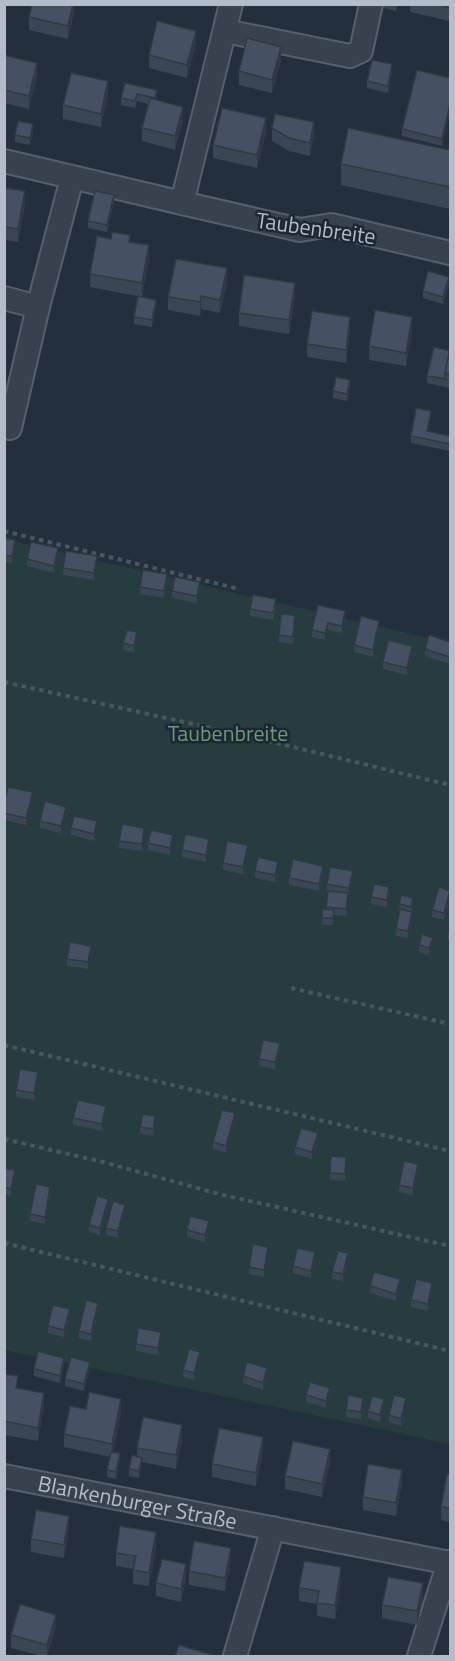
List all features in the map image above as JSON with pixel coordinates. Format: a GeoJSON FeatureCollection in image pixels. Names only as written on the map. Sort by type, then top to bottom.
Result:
{"type":"FeatureCollection","features":[{"type":"Feature","properties":{"kind":"street"},"geometry":{"type":"LineString","coordinates":[[182,203],[231,4]]}},
{"type":"Feature","properties":{"kind":"street"},"geometry":{"type":"LineString","coordinates":[[225,31],[350,56],[361,51],[371,4]]}},
{"type":"Feature","properties":{"kind":"street","name":"Taubenbreite"},"geometry":{"type":"LineString","coordinates":[[4,161],[300,230],[331,225],[450,253]]}},
{"type":"Feature","properties":{"kind":"street"},"geometry":{"type":"LineString","coordinates":[[10,428],[38,307],[72,178]]}},
{"type":"Feature","properties":{"kind":"street"},"geometry":{"type":"LineString","coordinates":[[4,298],[38,307]]}},
{"type":"Feature","properties":{"kind":"street","name":"Blankenburger Straße"},"geometry":{"type":"LineString","coordinates":[[4,1476],[449,1563],[419,1656]]}},
{"type":"Feature","properties":{"kind":"street","name":"Blankenburger Straße"},"geometry":{"type":"LineString","coordinates":[[235,1656],[273,1528]]}},
{"type":"Feature","properties":{"kind":"path"},"geometry":{"type":"LineString","coordinates":[[4,531],[239,589]]}},
{"type":"Feature","properties":{"kind":"path"},"geometry":{"type":"LineString","coordinates":[[4,682],[256,738],[450,785]]}},
{"type":"Feature","properties":{"kind":"path"},"geometry":{"type":"LineString","coordinates":[[291,988],[450,1024]]}},
{"type":"Feature","properties":{"kind":"path"},"geometry":{"type":"LineString","coordinates":[[4,1045],[450,1151]]}},
{"type":"Feature","properties":{"kind":"path"},"geometry":{"type":"LineString","coordinates":[[4,1139],[103,1162],[219,1194],[450,1246]]}},
{"type":"Feature","properties":{"kind":"path"},"geometry":{"type":"LineString","coordinates":[[4,1243],[450,1350]]}},
{"type":"Feature","properties":{"kind":"green space"},"geometry":{"type":"Polygon","coordinates":[[[5,539],[450,643],[450,1444],[5,1350],[5,539]]]}},
{"type":"Feature","properties":{"kind":"building"},"geometry":{"type":"Polygon","coordinates":[[[32,4],[73,4],[68,26],[29,17],[32,4]]]}},
{"type":"Feature","properties":{"kind":"building"},"geometry":{"type":"Polygon","coordinates":[[[436,4],[450,4],[450,8],[436,4]]]}},
{"type":"Feature","properties":{"kind":"building"},"geometry":{"type":"Polygon","coordinates":[[[157,21],[196,31],[187,65],[149,55],[157,21]]]}},
{"type":"Feature","properties":{"kind":"building"},"geometry":{"type":"Polygon","coordinates":[[[247,38],[281,47],[272,80],[239,71],[247,38]]]}},
{"type":"Feature","properties":{"kind":"building"},"geometry":{"type":"Polygon","coordinates":[[[4,55],[37,63],[29,96],[4,90],[4,55]]]}},
{"type":"Feature","properties":{"kind":"building"},"geometry":{"type":"Polygon","coordinates":[[[372,60],[392,64],[388,86],[367,81],[372,60]]]}},
{"type":"Feature","properties":{"kind":"building"},"geometry":{"type":"Polygon","coordinates":[[[417,70],[450,78],[450,104],[442,139],[402,129],[417,70]]]}},
{"type":"Feature","properties":{"kind":"building"},"geometry":{"type":"Polygon","coordinates":[[[71,73],[108,81],[101,114],[63,105],[71,73]]]}},
{"type":"Feature","properties":{"kind":"building"},"geometry":{"type":"Polygon","coordinates":[[[125,83],[157,90],[155,98],[137,94],[135,101],[121,98],[125,83]]]}},
{"type":"Feature","properties":{"kind":"building"},"geometry":{"type":"Polygon","coordinates":[[[150,98],[183,107],[175,136],[142,128],[150,98]]]}},
{"type":"Feature","properties":{"kind":"building"},"geometry":{"type":"Polygon","coordinates":[[[222,108],[266,118],[257,155],[213,145],[222,108]]]}},
{"type":"Feature","properties":{"kind":"building"},"geometry":{"type":"Polygon","coordinates":[[[275,114],[314,122],[310,143],[289,138],[272,128],[275,114]]]}},
{"type":"Feature","properties":{"kind":"building"},"geometry":{"type":"Polygon","coordinates":[[[18,121],[33,124],[30,138],[15,135],[18,121]]]}},
{"type":"Feature","properties":{"kind":"building"},"geometry":{"type":"Polygon","coordinates":[[[348,128],[450,150],[450,187],[341,164],[348,128]]]}},
{"type":"Feature","properties":{"kind":"building"},"geometry":{"type":"Polygon","coordinates":[[[4,188],[25,191],[18,229],[6,227],[4,233],[4,188]]]}},
{"type":"Feature","properties":{"kind":"building"},"geometry":{"type":"Polygon","coordinates":[[[95,191],[114,195],[107,225],[88,221],[95,191]]]}},
{"type":"Feature","properties":{"kind":"building"},"geometry":{"type":"Polygon","coordinates":[[[112,232],[130,235],[129,242],[149,245],[142,283],[90,274],[97,236],[111,239],[112,232]]]}},
{"type":"Feature","properties":{"kind":"building"},"geometry":{"type":"Polygon","coordinates":[[[176,259],[227,268],[220,300],[201,296],[200,302],[168,297],[176,259]]]}},
{"type":"Feature","properties":{"kind":"building"},"geometry":{"type":"Polygon","coordinates":[[[428,271],[449,277],[443,297],[423,291],[428,271]]]}},
{"type":"Feature","properties":{"kind":"building"},"geometry":{"type":"Polygon","coordinates":[[[244,275],[295,283],[289,320],[239,313],[244,275]]]}},
{"type":"Feature","properties":{"kind":"building"},"geometry":{"type":"Polygon","coordinates":[[[138,296],[156,300],[152,320],[134,317],[138,296]]]}},
{"type":"Feature","properties":{"kind":"building"},"geometry":{"type":"Polygon","coordinates":[[[375,310],[412,317],[406,353],[369,346],[375,310]]]}},
{"type":"Feature","properties":{"kind":"building"},"geometry":{"type":"Polygon","coordinates":[[[312,311],[350,317],[346,350],[307,344],[312,311]]]}},
{"type":"Feature","properties":{"kind":"building"},"geometry":{"type":"Polygon","coordinates":[[[434,347],[450,351],[445,379],[427,376],[434,347]]]}},
{"type":"Feature","properties":{"kind":"building"},"geometry":{"type":"Polygon","coordinates":[[[450,348],[450,374],[445,373],[450,348]]]}},
{"type":"Feature","properties":{"kind":"building"},"geometry":{"type":"Polygon","coordinates":[[[336,377],[350,380],[347,394],[333,391],[336,377]]]}},
{"type":"Feature","properties":{"kind":"building"},"geometry":{"type":"Polygon","coordinates":[[[416,408],[431,411],[427,431],[450,436],[450,444],[411,436],[416,408]]]}},
{"type":"Feature","properties":{"kind":"building"},"geometry":{"type":"Polygon","coordinates":[[[4,538],[15,540],[12,556],[4,555],[4,538]]]}},
{"type":"Feature","properties":{"kind":"building"},"geometry":{"type":"Polygon","coordinates":[[[31,542],[58,548],[54,566],[27,559],[31,542]]]}},
{"type":"Feature","properties":{"kind":"building"},"geometry":{"type":"Polygon","coordinates":[[[66,551],[97,556],[94,573],[63,568],[66,551]]]}},
{"type":"Feature","properties":{"kind":"building"},"geometry":{"type":"Polygon","coordinates":[[[143,570],[167,574],[164,591],[140,587],[143,570]]]}},
{"type":"Feature","properties":{"kind":"building"},"geometry":{"type":"Polygon","coordinates":[[[175,577],[200,582],[197,596],[172,591],[175,577]]]}},
{"type":"Feature","properties":{"kind":"building"},"geometry":{"type":"Polygon","coordinates":[[[253,595],[276,599],[273,613],[250,609],[253,595]]]}},
{"type":"Feature","properties":{"kind":"building"},"geometry":{"type":"Polygon","coordinates":[[[318,605],[345,611],[342,626],[328,623],[325,633],[312,630],[318,605]]]}},
{"type":"Feature","properties":{"kind":"building"},"geometry":{"type":"Polygon","coordinates":[[[281,614],[295,615],[293,637],[279,635],[281,614]]]}},
{"type":"Feature","properties":{"kind":"building"},"geometry":{"type":"Polygon","coordinates":[[[361,616],[379,621],[373,650],[354,645],[361,616]]]}},
{"type":"Feature","properties":{"kind":"building"},"geometry":{"type":"Polygon","coordinates":[[[127,630],[137,632],[134,646],[123,643],[127,630]]]}},
{"type":"Feature","properties":{"kind":"building"},"geometry":{"type":"Polygon","coordinates":[[[429,635],[450,642],[450,657],[425,649],[429,635]]]}},
{"type":"Feature","properties":{"kind":"building"},"geometry":{"type":"Polygon","coordinates":[[[388,640],[412,646],[407,668],[383,662],[388,640]]]}},
{"type":"Feature","properties":{"kind":"building"},"geometry":{"type":"Polygon","coordinates":[[[8,787],[33,792],[26,818],[4,813],[8,787]]]}},
{"type":"Feature","properties":{"kind":"building"},"geometry":{"type":"Polygon","coordinates":[[[45,801],[66,807],[61,826],[40,821],[45,801]]]}},
{"type":"Feature","properties":{"kind":"building"},"geometry":{"type":"Polygon","coordinates":[[[74,816],[97,821],[94,834],[71,828],[74,816]]]}},
{"type":"Feature","properties":{"kind":"building"},"geometry":{"type":"Polygon","coordinates":[[[122,824],[144,828],[142,844],[119,841],[122,824]]]}},
{"type":"Feature","properties":{"kind":"building"},"geometry":{"type":"Polygon","coordinates":[[[151,830],[173,835],[170,848],[148,843],[151,830]]]}},
{"type":"Feature","properties":{"kind":"building"},"geometry":{"type":"Polygon","coordinates":[[[185,834],[209,839],[206,855],[182,850],[185,834]]]}},
{"type":"Feature","properties":{"kind":"building"},"geometry":{"type":"Polygon","coordinates":[[[227,841],[248,845],[243,867],[223,863],[227,841]]]}},
{"type":"Feature","properties":{"kind":"building"},"geometry":{"type":"Polygon","coordinates":[[[258,857],[278,862],[275,875],[255,871],[258,857]]]}},
{"type":"Feature","properties":{"kind":"building"},"geometry":{"type":"Polygon","coordinates":[[[293,859],[323,866],[319,884],[289,878],[293,859]]]}},
{"type":"Feature","properties":{"kind":"building"},"geometry":{"type":"Polygon","coordinates":[[[330,867],[353,871],[349,888],[327,884],[330,867]]]}},
{"type":"Feature","properties":{"kind":"building"},"geometry":{"type":"Polygon","coordinates":[[[374,884],[389,887],[387,900],[371,897],[374,884]]]}},
{"type":"Feature","properties":{"kind":"building"},"geometry":{"type":"Polygon","coordinates":[[[439,887],[450,891],[444,913],[432,910],[439,887]]]}},
{"type":"Feature","properties":{"kind":"building"},"geometry":{"type":"Polygon","coordinates":[[[328,891],[348,893],[346,909],[326,907],[328,891]]]}},
{"type":"Feature","properties":{"kind":"building"},"geometry":{"type":"Polygon","coordinates":[[[401,895],[413,898],[411,907],[399,904],[401,895]]]}},
{"type":"Feature","properties":{"kind":"building"},"geometry":{"type":"Polygon","coordinates":[[[322,909],[334,910],[333,918],[322,918],[322,909]]]}},
{"type":"Feature","properties":{"kind":"building"},"geometry":{"type":"Polygon","coordinates":[[[400,909],[412,912],[408,931],[396,929],[400,909]]]}},
{"type":"Feature","properties":{"kind":"building"},"geometry":{"type":"Polygon","coordinates":[[[422,934],[433,938],[429,948],[419,945],[422,934]]]}},
{"type":"Feature","properties":{"kind":"building"},"geometry":{"type":"Polygon","coordinates":[[[70,942],[91,946],[88,962],[67,959],[70,942]]]}},
{"type":"Feature","properties":{"kind":"building"},"geometry":{"type":"Polygon","coordinates":[[[263,1040],[280,1043],[275,1062],[259,1059],[263,1040]]]}},
{"type":"Feature","properties":{"kind":"building"},"geometry":{"type":"Polygon","coordinates":[[[20,1069],[38,1072],[34,1093],[16,1090],[20,1069]]]}},
{"type":"Feature","properties":{"kind":"building"},"geometry":{"type":"Polygon","coordinates":[[[78,1100],[106,1106],[102,1124],[73,1118],[78,1100]]]}},
{"type":"Feature","properties":{"kind":"building"},"geometry":{"type":"Polygon","coordinates":[[[222,1110],[235,1113],[226,1146],[213,1142],[222,1110]]]}},
{"type":"Feature","properties":{"kind":"building"},"geometry":{"type":"Polygon","coordinates":[[[143,1114],[155,1116],[153,1129],[140,1127],[143,1114]]]}},
{"type":"Feature","properties":{"kind":"building"},"geometry":{"type":"Polygon","coordinates":[[[301,1128],[318,1133],[312,1152],[295,1147],[301,1128]]]}},
{"type":"Feature","properties":{"kind":"building"},"geometry":{"type":"Polygon","coordinates":[[[331,1156],[346,1157],[345,1174],[330,1173],[331,1156]]]}},
{"type":"Feature","properties":{"kind":"building"},"geometry":{"type":"Polygon","coordinates":[[[404,1161],[418,1164],[413,1188],[399,1185],[404,1161]]]}},
{"type":"Feature","properties":{"kind":"building"},"geometry":{"type":"Polygon","coordinates":[[[4,1168],[15,1170],[11,1189],[4,1187],[4,1168]]]}},
{"type":"Feature","properties":{"kind":"building"},"geometry":{"type":"Polygon","coordinates":[[[36,1184],[50,1187],[45,1217],[30,1214],[36,1184]]]}},
{"type":"Feature","properties":{"kind":"building"},"geometry":{"type":"Polygon","coordinates":[[[97,1196],[108,1199],[100,1228],[89,1225],[97,1196]]]}},
{"type":"Feature","properties":{"kind":"building"},"geometry":{"type":"Polygon","coordinates":[[[113,1201],[125,1205],[118,1231],[106,1228],[113,1201]]]}},
{"type":"Feature","properties":{"kind":"building"},"geometry":{"type":"Polygon","coordinates":[[[190,1216],[209,1221],[205,1235],[187,1230],[190,1216]]]}},
{"type":"Feature","properties":{"kind":"building"},"geometry":{"type":"Polygon","coordinates":[[[253,1244],[268,1247],[264,1270],[249,1267],[253,1244]]]}},
{"type":"Feature","properties":{"kind":"building"},"geometry":{"type":"Polygon","coordinates":[[[297,1248],[315,1252],[311,1271],[293,1266],[297,1248]]]}},
{"type":"Feature","properties":{"kind":"building"},"geometry":{"type":"Polygon","coordinates":[[[338,1251],[348,1253],[343,1274],[332,1272],[338,1251]]]}},
{"type":"Feature","properties":{"kind":"building"},"geometry":{"type":"Polygon","coordinates":[[[374,1272],[400,1279],[396,1294],[370,1286],[374,1272]]]}},
{"type":"Feature","properties":{"kind":"building"},"geometry":{"type":"Polygon","coordinates":[[[416,1279],[432,1283],[428,1304],[411,1300],[416,1279]]]}},
{"type":"Feature","properties":{"kind":"building"},"geometry":{"type":"Polygon","coordinates":[[[86,1300],[98,1303],[91,1334],[79,1331],[86,1300]]]}},
{"type":"Feature","properties":{"kind":"building"},"geometry":{"type":"Polygon","coordinates":[[[53,1305],[70,1309],[64,1330],[48,1326],[53,1305]]]}},
{"type":"Feature","properties":{"kind":"building"},"geometry":{"type":"Polygon","coordinates":[[[138,1328],[161,1332],[158,1348],[136,1344],[138,1328]]]}},
{"type":"Feature","properties":{"kind":"building"},"geometry":{"type":"Polygon","coordinates":[[[189,1349],[200,1352],[194,1373],[183,1370],[189,1349]]]}},
{"type":"Feature","properties":{"kind":"building"},"geometry":{"type":"Polygon","coordinates":[[[38,1351],[64,1358],[60,1376],[34,1369],[38,1351]]]}},
{"type":"Feature","properties":{"kind":"building"},"geometry":{"type":"Polygon","coordinates":[[[71,1357],[90,1362],[84,1384],[65,1379],[71,1357]]]}},
{"type":"Feature","properties":{"kind":"building"},"geometry":{"type":"Polygon","coordinates":[[[247,1362],[267,1368],[263,1383],[243,1376],[247,1362]]]}},
{"type":"Feature","properties":{"kind":"building"},"geometry":{"type":"Polygon","coordinates":[[[4,1374],[18,1376],[16,1388],[44,1393],[38,1428],[4,1421],[4,1374]]]}},
{"type":"Feature","properties":{"kind":"building"},"geometry":{"type":"Polygon","coordinates":[[[310,1382],[330,1388],[326,1401],[306,1395],[310,1382]]]}},
{"type":"Feature","properties":{"kind":"building"},"geometry":{"type":"Polygon","coordinates":[[[89,1392],[121,1399],[112,1444],[64,1434],[70,1406],[86,1409],[89,1392]]]}},
{"type":"Feature","properties":{"kind":"building"},"geometry":{"type":"Polygon","coordinates":[[[348,1395],[363,1398],[361,1412],[346,1410],[348,1395]]]}},
{"type":"Feature","properties":{"kind":"building"},"geometry":{"type":"Polygon","coordinates":[[[394,1395],[406,1398],[401,1419],[389,1415],[394,1395]]]}},
{"type":"Feature","properties":{"kind":"building"},"geometry":{"type":"Polygon","coordinates":[[[372,1396],[384,1399],[380,1415],[368,1411],[372,1396]]]}},
{"type":"Feature","properties":{"kind":"building"},"geometry":{"type":"Polygon","coordinates":[[[143,1417],[182,1425],[176,1455],[137,1448],[143,1417]]]}},
{"type":"Feature","properties":{"kind":"building"},"geometry":{"type":"Polygon","coordinates":[[[219,1428],[263,1437],[256,1473],[212,1464],[219,1428]]]}},
{"type":"Feature","properties":{"kind":"building"},"geometry":{"type":"Polygon","coordinates":[[[293,1441],[330,1449],[322,1484],[285,1476],[293,1441]]]}},
{"type":"Feature","properties":{"kind":"building"},"geometry":{"type":"Polygon","coordinates":[[[111,1452],[120,1453],[116,1472],[107,1470],[111,1452]]]}},
{"type":"Feature","properties":{"kind":"building"},"geometry":{"type":"Polygon","coordinates":[[[132,1455],[142,1458],[139,1471],[129,1469],[132,1455]]]}},
{"type":"Feature","properties":{"kind":"building"},"geometry":{"type":"Polygon","coordinates":[[[368,1464],[402,1470],[396,1503],[363,1497],[368,1464]]]}},
{"type":"Feature","properties":{"kind":"building"},"geometry":{"type":"Polygon","coordinates":[[[447,1474],[450,1474],[450,1508],[441,1507],[447,1474]]]}},
{"type":"Feature","properties":{"kind":"building"},"geometry":{"type":"Polygon","coordinates":[[[36,1510],[69,1516],[64,1545],[31,1539],[36,1510]]]}},
{"type":"Feature","properties":{"kind":"building"},"geometry":{"type":"Polygon","coordinates":[[[120,1526],[156,1532],[149,1573],[133,1570],[136,1556],[116,1553],[120,1526]]]}},
{"type":"Feature","properties":{"kind":"building"},"geometry":{"type":"Polygon","coordinates":[[[194,1541],[231,1548],[225,1578],[189,1571],[194,1541]]]}},
{"type":"Feature","properties":{"kind":"building"},"geometry":{"type":"Polygon","coordinates":[[[162,1559],[186,1564],[181,1589],[156,1583],[162,1559]]]}},
{"type":"Feature","properties":{"kind":"building"},"geometry":{"type":"Polygon","coordinates":[[[304,1561],[341,1567],[335,1605],[317,1603],[319,1591],[299,1588],[304,1561]]]}},
{"type":"Feature","properties":{"kind":"building"},"geometry":{"type":"Polygon","coordinates":[[[388,1577],[423,1583],[417,1611],[382,1605],[388,1577]]]}},
{"type":"Feature","properties":{"kind":"building"},"geometry":{"type":"Polygon","coordinates":[[[20,1604],[56,1615],[47,1645],[11,1635],[20,1604]]]}},
{"type":"Feature","properties":{"kind":"building"},"geometry":{"type":"Polygon","coordinates":[[[179,1645],[216,1656],[175,1656],[179,1645]]]}}]}
